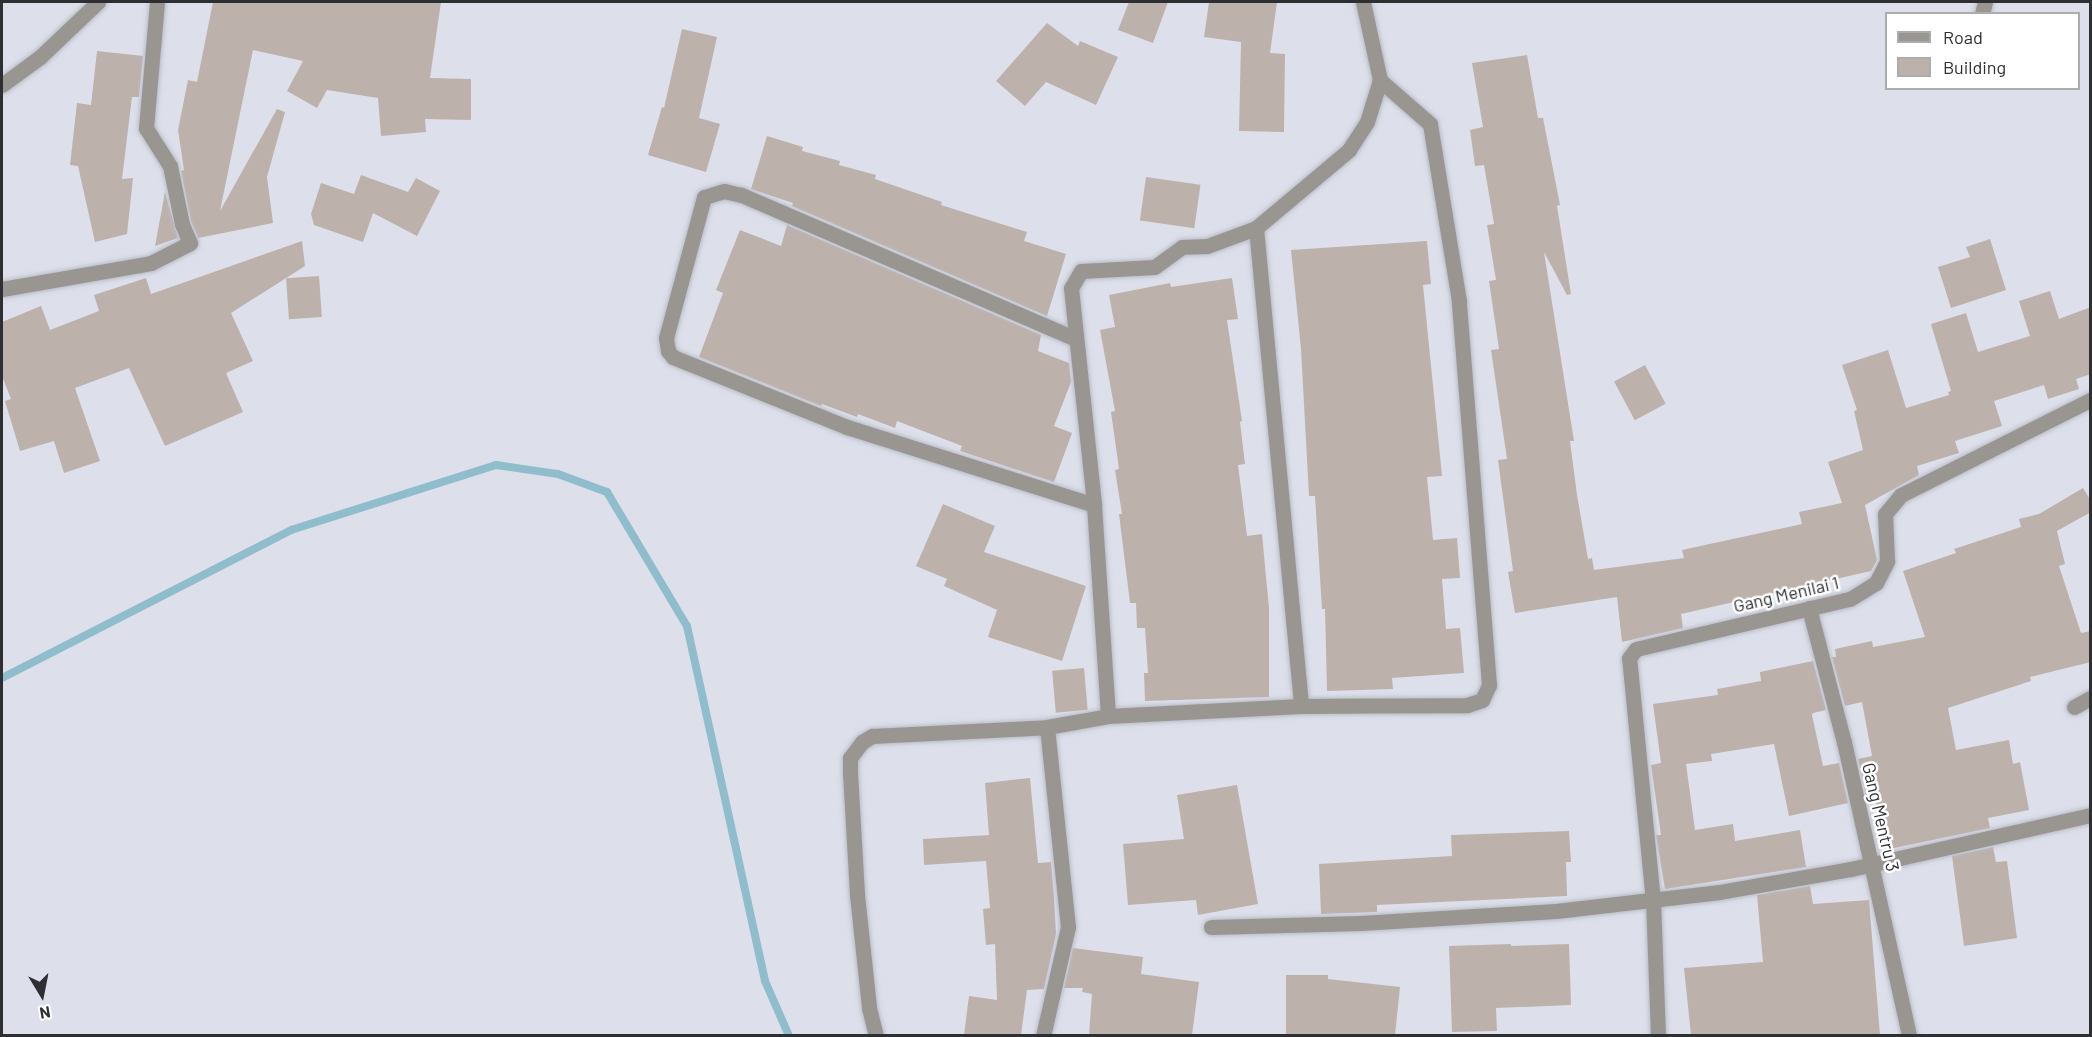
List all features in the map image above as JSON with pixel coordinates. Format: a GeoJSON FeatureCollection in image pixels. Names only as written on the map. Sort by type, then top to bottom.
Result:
{"type":"FeatureCollection","features":[{"type":"Feature","properties":{"kind":"street"},"geometry":{"type":"LineString","coordinates":[[2,85],[40,57],[98,2]]}},
{"type":"Feature","properties":{"kind":"street"},"geometry":{"type":"LineString","coordinates":[[2,290],[151,263],[190,243],[182,224],[170,166],[146,128],[158,2]]}},
{"type":"Feature","properties":{"kind":"street"},"geometry":{"type":"LineString","coordinates":[[1108,716],[1094,505],[1071,288],[1081,272],[1154,267],[1182,247],[1207,246],[1256,228],[1349,150],[1367,122],[1380,80],[1363,2]]}},
{"type":"Feature","properties":{"kind":"street"},"geometry":{"type":"LineString","coordinates":[[876,1035],[869,1007],[857,894],[850,774],[850,758],[855,749],[872,736],[1047,727],[1108,716],[1301,706],[1467,705],[1482,700],[1489,685],[1459,301],[1430,124],[1380,80]]}},
{"type":"Feature","properties":{"kind":"street"},"geometry":{"type":"LineString","coordinates":[[1076,339],[741,195],[724,191],[704,197],[666,338],[668,351],[673,357],[847,427],[1094,505]]}},
{"type":"Feature","properties":{"kind":"street"},"geometry":{"type":"LineString","coordinates":[[1256,228],[1301,706]]}},
{"type":"Feature","properties":{"kind":"street","name":"Gang Menilai 1"},"geometry":{"type":"LineString","coordinates":[[1653,901],[1629,658],[1636,649],[1850,599],[1876,583],[1887,561],[1885,514],[1901,495],[2090,402]]}},
{"type":"Feature","properties":{"kind":"street","name":"Gang Mentru 3"},"geometry":{"type":"LineString","coordinates":[[1809,608],[1844,742],[1909,1035]]}},
{"type":"Feature","properties":{"kind":"street"},"geometry":{"type":"LineString","coordinates":[[2074,707],[2091,698]]}},
{"type":"Feature","properties":{"kind":"street"},"geometry":{"type":"LineString","coordinates":[[1043,1035],[1068,927],[1047,727]]}},
{"type":"Feature","properties":{"kind":"street"},"geometry":{"type":"LineString","coordinates":[[1210,927],[1361,923],[1522,913],[1653,901],[1730,891],[1872,865],[2091,816]]}},
{"type":"Feature","properties":{"kind":"street"},"geometry":{"type":"LineString","coordinates":[[1653,901],[1658,1035]]}},
{"type":"Feature","properties":{"kind":"building"},"geometry":{"type":"Polygon","coordinates":[[[213,2],[441,2],[430,78],[471,79],[471,120],[425,119],[426,132],[381,136],[378,98],[327,90],[317,108],[287,91],[303,61],[253,50],[220,211],[277,109],[285,112],[267,177],[273,223],[198,238],[191,221],[181,171],[184,170],[178,130],[188,80],[197,82],[213,2]]]}},
{"type":"Feature","properties":{"kind":"building"},"geometry":{"type":"Polygon","coordinates":[[[1129,2],[1168,2],[1153,43],[1118,30],[1129,2]]]}},
{"type":"Feature","properties":{"kind":"building"},"geometry":{"type":"Polygon","coordinates":[[[1209,2],[1277,2],[1270,53],[1285,54],[1284,132],[1239,131],[1241,42],[1204,37],[1209,2]]]}},
{"type":"Feature","properties":{"kind":"building"},"geometry":{"type":"Polygon","coordinates":[[[1047,23],[1078,46],[1080,41],[1118,57],[1096,105],[1046,82],[1025,106],[996,81],[1047,23]]]}},
{"type":"Feature","properties":{"kind":"building"},"geometry":{"type":"Polygon","coordinates":[[[682,29],[717,37],[699,118],[720,124],[706,172],[648,155],[662,107],[664,108],[682,29]]]}},
{"type":"Feature","properties":{"kind":"building"},"geometry":{"type":"Polygon","coordinates":[[[97,51],[143,56],[139,97],[132,97],[122,179],[133,178],[127,234],[95,242],[78,166],[70,165],[77,103],[91,105],[97,51]]]}},
{"type":"Feature","properties":{"kind":"building"},"geometry":{"type":"Polygon","coordinates":[[[1527,55],[1538,118],[1543,118],[1560,205],[1557,206],[1571,294],[1567,295],[1544,252],[1574,441],[1570,441],[1577,495],[1588,559],[1592,558],[1594,570],[1684,558],[1682,550],[1802,524],[1799,512],[1842,503],[1828,462],[1863,450],[1854,411],[1857,410],[1842,365],[1888,350],[1906,408],[1949,395],[1948,392],[1951,391],[1931,324],[1966,313],[1978,352],[2030,336],[2019,301],[2050,291],[2059,319],[2091,307],[2091,374],[2076,379],[2079,389],[2048,399],[2044,385],[1994,401],[2002,426],[1955,441],[1959,453],[1917,466],[1919,475],[1865,505],[1877,560],[1871,571],[1681,614],[1683,628],[1622,642],[1617,597],[1515,613],[1508,572],[1513,571],[1498,460],[1507,459],[1491,350],[1499,349],[1489,281],[1496,280],[1487,225],[1494,224],[1484,165],[1475,166],[1470,130],[1483,127],[1472,63],[1527,55]]]}},
{"type":"Feature","properties":{"kind":"building"},"geometry":{"type":"Polygon","coordinates":[[[767,136],[803,147],[802,151],[840,161],[839,165],[876,175],[875,179],[942,202],[941,205],[1027,232],[1024,241],[1066,254],[1047,316],[792,206],[793,203],[751,189],[767,136]]]}},
{"type":"Feature","properties":{"kind":"building"},"geometry":{"type":"Polygon","coordinates":[[[361,175],[408,192],[416,178],[440,191],[417,236],[373,213],[363,242],[314,225],[311,214],[321,183],[354,194],[361,175]]]}},
{"type":"Feature","properties":{"kind":"building"},"geometry":{"type":"Polygon","coordinates":[[[1146,177],[1200,185],[1194,228],[1140,221],[1146,177]]]}},
{"type":"Feature","properties":{"kind":"building"},"geometry":{"type":"Polygon","coordinates":[[[165,192],[178,238],[155,246],[165,192]]]}},
{"type":"Feature","properties":{"kind":"building"},"geometry":{"type":"Polygon","coordinates":[[[787,225],[1041,335],[1038,351],[1069,363],[1071,382],[1054,426],[1072,433],[1054,482],[960,451],[962,446],[897,421],[895,428],[858,414],[857,417],[822,404],[821,406],[699,357],[723,293],[716,290],[740,230],[781,246],[787,225]]]}},
{"type":"Feature","properties":{"kind":"building"},"geometry":{"type":"Polygon","coordinates":[[[1990,239],[2006,290],[1951,308],[1938,267],[1970,257],[1966,247],[1990,239]]]}},
{"type":"Feature","properties":{"kind":"building"},"geometry":{"type":"Polygon","coordinates":[[[302,241],[305,266],[231,313],[253,361],[226,373],[243,412],[165,446],[129,368],[75,388],[100,461],[64,473],[54,441],[20,451],[5,401],[11,399],[2,376],[2,322],[41,306],[50,330],[99,311],[94,295],[146,278],[151,294],[302,241]]]}},
{"type":"Feature","properties":{"kind":"building"},"geometry":{"type":"Polygon","coordinates":[[[1427,241],[1431,284],[1423,285],[1442,476],[1427,477],[1433,540],[1457,538],[1460,578],[1442,579],[1446,629],[1460,628],[1464,673],[1392,678],[1393,689],[1327,691],[1325,609],[1322,609],[1315,496],[1309,496],[1301,349],[1291,250],[1427,241]]]}},
{"type":"Feature","properties":{"kind":"building"},"geometry":{"type":"Polygon","coordinates":[[[319,276],[322,317],[289,319],[286,278],[319,276]]]}},
{"type":"Feature","properties":{"kind":"building"},"geometry":{"type":"Polygon","coordinates":[[[1232,278],[1238,319],[1227,320],[1242,421],[1240,422],[1245,464],[1238,465],[1247,536],[1262,534],[1269,608],[1269,697],[1145,701],[1144,673],[1148,673],[1145,628],[1137,628],[1136,603],[1130,603],[1119,514],[1122,514],[1115,470],[1119,469],[1111,412],[1115,411],[1100,330],[1115,327],[1109,295],[1170,283],[1171,287],[1232,278]]]}},
{"type":"Feature","properties":{"kind":"building"},"geometry":{"type":"Polygon","coordinates":[[[1645,365],[1666,404],[1635,420],[1614,381],[1645,365]]]}},
{"type":"Feature","properties":{"kind":"building"},"geometry":{"type":"Polygon","coordinates":[[[2083,488],[2091,501],[2091,512],[2057,531],[2065,564],[2059,566],[2081,633],[2091,631],[2091,662],[2030,677],[2031,681],[1948,708],[1956,750],[2009,740],[2013,764],[2020,762],[2029,810],[1988,818],[1990,828],[1885,850],[1875,797],[1867,799],[1858,759],[1872,756],[1862,702],[1845,706],[1832,657],[1836,657],[1835,649],[1872,641],[1873,647],[1925,637],[1903,571],[1956,553],[1954,549],[2021,527],[2019,519],[2039,514],[2083,488]]]}},
{"type":"Feature","properties":{"kind":"building"},"geometry":{"type":"Polygon","coordinates":[[[943,504],[995,526],[984,552],[1086,586],[1062,661],[988,637],[997,610],[944,586],[947,579],[916,566],[943,504]]]}},
{"type":"Feature","properties":{"kind":"building"},"geometry":{"type":"Polygon","coordinates":[[[1813,661],[1826,710],[1812,715],[1823,766],[1839,763],[1848,803],[1789,816],[1774,744],[1711,754],[1712,761],[1686,764],[1695,830],[1733,824],[1735,841],[1800,830],[1806,867],[1665,889],[1656,835],[1661,835],[1651,765],[1661,763],[1653,704],[1718,695],[1717,689],[1761,681],[1760,672],[1813,661]]]}},
{"type":"Feature","properties":{"kind":"building"},"geometry":{"type":"Polygon","coordinates":[[[1084,668],[1088,710],[1056,713],[1052,671],[1084,668]]]}},
{"type":"Feature","properties":{"kind":"building"},"geometry":{"type":"Polygon","coordinates":[[[1030,778],[1038,863],[1051,862],[1054,897],[1056,934],[1044,989],[1027,990],[1021,1035],[964,1035],[969,996],[997,1000],[995,944],[986,945],[983,909],[990,908],[986,861],[924,865],[923,839],[989,835],[985,783],[1030,778]]]}},
{"type":"Feature","properties":{"kind":"building"},"geometry":{"type":"Polygon","coordinates":[[[1237,785],[1258,904],[1198,915],[1196,900],[1128,905],[1123,844],[1184,839],[1177,795],[1237,785]]]}},
{"type":"Feature","properties":{"kind":"building"},"geometry":{"type":"Polygon","coordinates":[[[1569,831],[1571,862],[1566,862],[1567,896],[1377,905],[1377,912],[1321,914],[1319,864],[1452,856],[1451,835],[1569,831]]]}},
{"type":"Feature","properties":{"kind":"building"},"geometry":{"type":"Polygon","coordinates":[[[1993,847],[1996,862],[2007,861],[2017,938],[1964,946],[1952,856],[1993,847]]]}},
{"type":"Feature","properties":{"kind":"building"},"geometry":{"type":"Polygon","coordinates":[[[1810,886],[1813,904],[1869,900],[1880,1035],[1691,1035],[1684,968],[1763,962],[1757,895],[1810,886]]]}},
{"type":"Feature","properties":{"kind":"building"},"geometry":{"type":"Polygon","coordinates":[[[1511,944],[1511,946],[1569,944],[1571,1005],[1496,1008],[1497,1031],[1452,1032],[1449,946],[1511,944]]]}},
{"type":"Feature","properties":{"kind":"building"},"geometry":{"type":"Polygon","coordinates":[[[1073,948],[1143,957],[1141,974],[1199,982],[1192,1035],[1089,1035],[1092,994],[1082,992],[1083,988],[1064,988],[1073,948]]]}},
{"type":"Feature","properties":{"kind":"building"},"geometry":{"type":"Polygon","coordinates":[[[1286,975],[1328,975],[1328,979],[1400,987],[1395,1035],[1286,1035],[1286,975]]]}},
{"type":"Feature","properties":{"kind":"waterway"},"geometry":{"type":"LineString","coordinates":[[2,678],[291,530],[496,465],[558,474],[607,492],[687,626],[765,981],[789,1036]]}}]}
